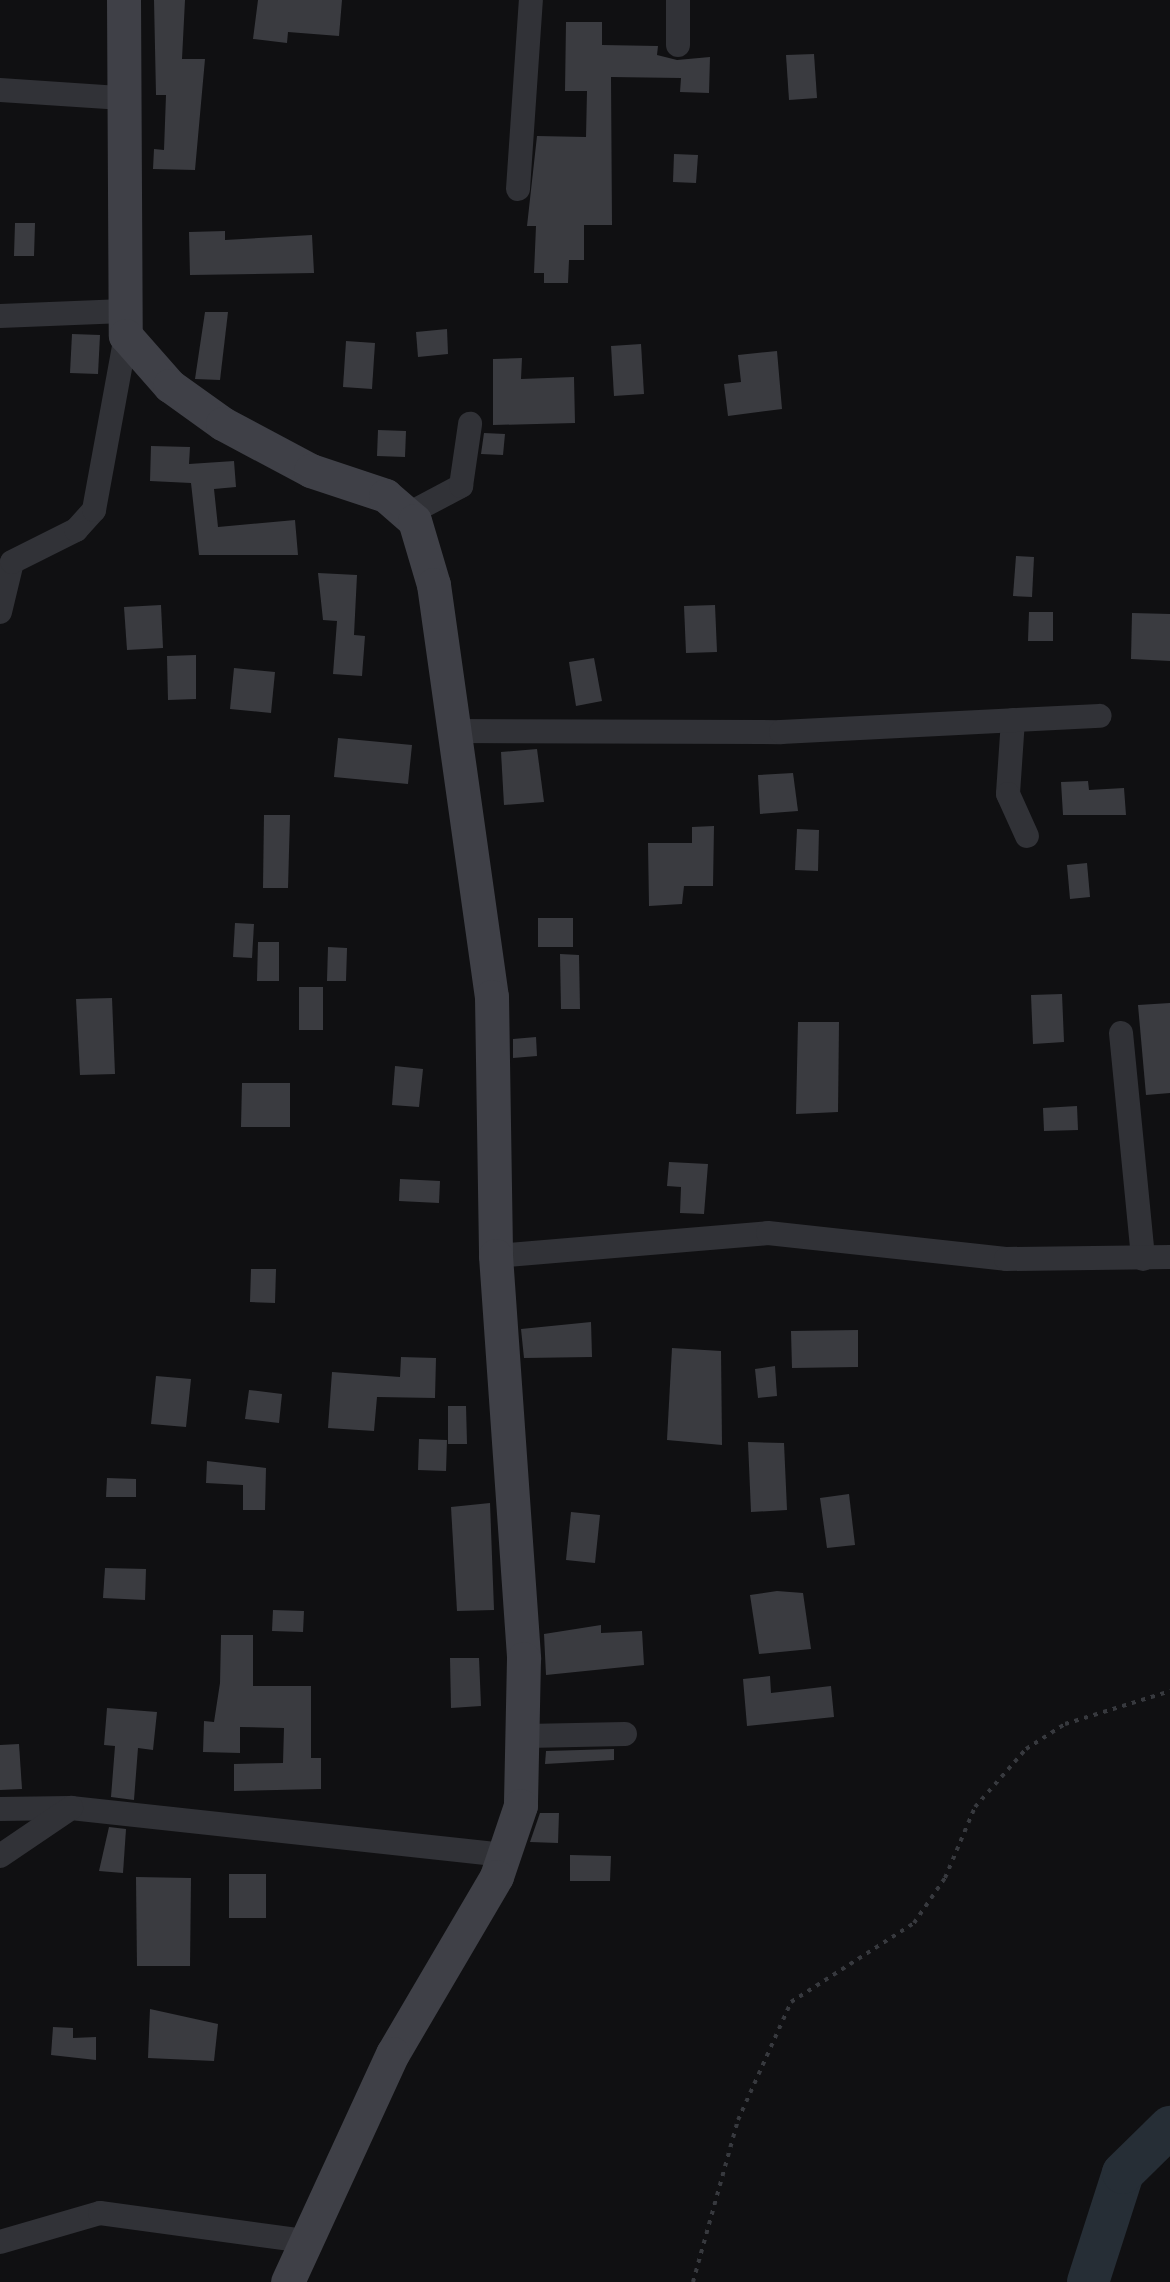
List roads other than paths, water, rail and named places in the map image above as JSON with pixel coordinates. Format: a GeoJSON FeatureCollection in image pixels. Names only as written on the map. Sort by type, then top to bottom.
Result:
{"type":"FeatureCollection","features":[{"type":"Feature","properties":{"kind":"street"},"geometry":{"type":"LineString","coordinates":[[0,612],[12,562],[76,530],[94,510],[125,324],[119,98],[124,0]]}},
{"type":"Feature","properties":{"kind":"street"},"geometry":{"type":"LineString","coordinates":[[518,189],[531,0]]}},
{"type":"Feature","properties":{"kind":"street"},"geometry":{"type":"LineString","coordinates":[[678,0],[678,45]]}},
{"type":"Feature","properties":{"kind":"street"},"geometry":{"type":"LineString","coordinates":[[0,90],[119,98]]}},
{"type":"Feature","properties":{"kind":"street"},"geometry":{"type":"LineString","coordinates":[[0,316],[125,324]]}},
{"type":"Feature","properties":{"kind":"street"},"geometry":{"type":"LineString","coordinates":[[125,324],[170,386],[235,431],[410,513],[434,585],[492,997],[496,1256],[526,1736],[521,1806],[506,1855],[393,2054],[304,2241],[288,2282]]}},
{"type":"Feature","properties":{"kind":"street"},"geometry":{"type":"LineString","coordinates":[[410,513],[461,486],[470,424]]}},
{"type":"Feature","properties":{"kind":"street"},"geometry":{"type":"LineString","coordinates":[[453,731],[781,732],[1100,716]]}},
{"type":"Feature","properties":{"kind":"street"},"geometry":{"type":"LineString","coordinates":[[1013,720],[1008,794],[1027,836]]}},
{"type":"Feature","properties":{"kind":"street"},"geometry":{"type":"LineString","coordinates":[[1121,1033],[1143,1259]]}},
{"type":"Feature","properties":{"kind":"street"},"geometry":{"type":"LineString","coordinates":[[496,1256],[768,1233],[1006,1259],[1170,1257]]}},
{"type":"Feature","properties":{"kind":"street"},"geometry":{"type":"LineString","coordinates":[[526,1736],[625,1734]]}},
{"type":"Feature","properties":{"kind":"street"},"geometry":{"type":"LineString","coordinates":[[0,1809],[71,1808],[506,1855]]}},
{"type":"Feature","properties":{"kind":"street"},"geometry":{"type":"LineString","coordinates":[[0,1856],[71,1808]]}},
{"type":"Feature","properties":{"kind":"street"},"geometry":{"type":"LineString","coordinates":[[0,2242],[100,2213],[304,2241]]}},
{"type":"Feature","properties":{"kind":"waterway"},"geometry":{"type":"LineString","coordinates":[[1088,2282],[1123,2173],[1170,2127]]}}]}
